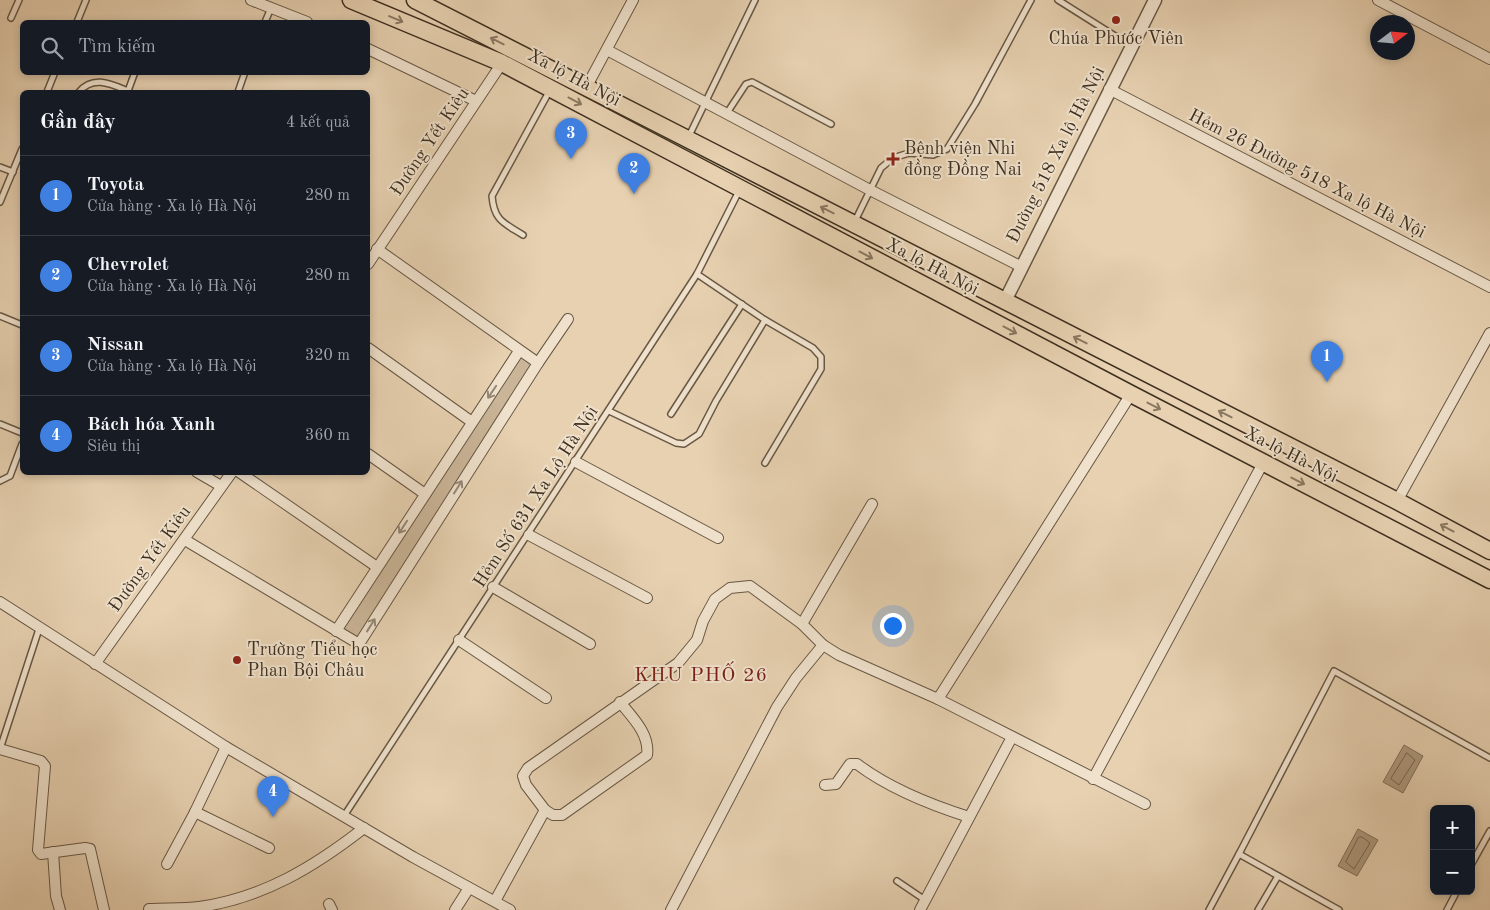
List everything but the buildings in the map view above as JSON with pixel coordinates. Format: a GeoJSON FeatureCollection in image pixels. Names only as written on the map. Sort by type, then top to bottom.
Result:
{"type":"FeatureCollection","features":[{"type":"Feature","properties":{"kind":"highway","name":"Xa lộ Hà Nội"},"geometry":{"type":"LineString","coordinates":[[351,0],[502,63],[1131,394],[1490,580]]}},
{"type":"Feature","properties":{"kind":"highway","name":"Xa lộ Hà Nội"},"geometry":{"type":"LineString","coordinates":[[415,0],[587,86],[1397,501],[1490,551]]}},
{"type":"Feature","properties":{"kind":"street"},"geometry":{"type":"LineString","coordinates":[[252,0],[302,20]]}},
{"type":"Feature","properties":{"kind":"street"},"geometry":{"type":"LineString","coordinates":[[587,86],[633,0]]}},
{"type":"Feature","properties":{"kind":"street","name":"Đường 518 Xa lộ Hà Nội"},"geometry":{"type":"LineString","coordinates":[[1005,301],[1020,266],[1156,0]]}},
{"type":"Feature","properties":{"kind":"street"},"geometry":{"type":"LineString","coordinates":[[1378,0],[1490,59]]}},
{"type":"Feature","properties":{"kind":"street"},"geometry":{"type":"LineString","coordinates":[[607,50],[870,190],[1020,266]]}},
{"type":"Feature","properties":{"kind":"street"},"geometry":{"type":"LineString","coordinates":[[370,51],[476,102]]}},
{"type":"Feature","properties":{"kind":"street","name":"Đường Yết Kiêu"},"geometry":{"type":"LineString","coordinates":[[370,261],[502,63]]}},
{"type":"Feature","properties":{"kind":"street","name":"Hẻm 26 Đường 518 Xa lộ Hà Nội"},"geometry":{"type":"LineString","coordinates":[[1109,89],[1490,287]]}},
{"type":"Feature","properties":{"kind":"street"},"geometry":{"type":"LineString","coordinates":[[377,249],[538,363]]}},
{"type":"Feature","properties":{"kind":"street"},"geometry":{"type":"LineString","coordinates":[[185,540],[359,644],[568,319]]}},
{"type":"Feature","properties":{"kind":"street"},"geometry":{"type":"LineString","coordinates":[[1397,501],[1490,333]]}},
{"type":"Feature","properties":{"kind":"street"},"geometry":{"type":"LineString","coordinates":[[370,349],[472,422]]}},
{"type":"Feature","properties":{"kind":"street"},"geometry":{"type":"LineString","coordinates":[[336,631],[519,351]]}},
{"type":"Feature","properties":{"kind":"street"},"geometry":{"type":"LineString","coordinates":[[938,698],[1131,394]]}},
{"type":"Feature","properties":{"kind":"street"},"geometry":{"type":"LineString","coordinates":[[370,455],[425,494]]}},
{"type":"Feature","properties":{"kind":"street"},"geometry":{"type":"LineString","coordinates":[[576,462],[718,538]]}},
{"type":"Feature","properties":{"kind":"street"},"geometry":{"type":"LineString","coordinates":[[1093,779],[1263,463]]}},
{"type":"Feature","properties":{"kind":"street"},"geometry":{"type":"LineString","coordinates":[[202,475],[221,486]]}},
{"type":"Feature","properties":{"kind":"street","name":"Đường Yết Kiêu"},"geometry":{"type":"LineString","coordinates":[[95,664],[230,475]]}},
{"type":"Feature","properties":{"kind":"street"},"geometry":{"type":"LineString","coordinates":[[243,475],[377,567]]}},
{"type":"Feature","properties":{"kind":"street"},"geometry":{"type":"LineString","coordinates":[[802,624],[872,504]]}},
{"type":"Feature","properties":{"kind":"street"},"geometry":{"type":"LineString","coordinates":[[529,535],[647,598]]}},
{"type":"Feature","properties":{"kind":"street"},"geometry":{"type":"LineString","coordinates":[[620,702],[644,733],[649,745],[647,755],[562,815],[553,815],[545,810],[526,786],[524,776],[528,768],[620,702],[678,663],[697,640],[703,621],[715,599],[730,588],[750,586],[802,624],[823,645],[840,655],[938,698],[1145,804]]}},
{"type":"Feature","properties":{"kind":"street"},"geometry":{"type":"LineString","coordinates":[[493,587],[590,644]]}},
{"type":"Feature","properties":{"kind":"street"},"geometry":{"type":"LineString","coordinates":[[0,602],[39,629],[226,747],[364,828],[510,910]]}},
{"type":"Feature","properties":{"kind":"street"},"geometry":{"type":"LineString","coordinates":[[459,640],[546,698]]}},
{"type":"Feature","properties":{"kind":"street"},"geometry":{"type":"LineString","coordinates":[[671,910],[777,707],[796,678],[823,645]]}},
{"type":"Feature","properties":{"kind":"street"},"geometry":{"type":"LineString","coordinates":[[920,910],[1012,737]]}},
{"type":"Feature","properties":{"kind":"street"},"geometry":{"type":"LineString","coordinates":[[166,864],[195,812],[226,747]]}},
{"type":"Feature","properties":{"kind":"street"},"geometry":{"type":"LineString","coordinates":[[0,749],[41,761],[45,766],[38,850],[41,854],[90,849],[104,910]]}},
{"type":"Feature","properties":{"kind":"street"},"geometry":{"type":"LineString","coordinates":[[825,785],[836,784],[850,764],[857,764],[898,788],[942,809],[969,817]]}},
{"type":"Feature","properties":{"kind":"street"},"geometry":{"type":"LineString","coordinates":[[495,901],[545,810]]}},
{"type":"Feature","properties":{"kind":"street"},"geometry":{"type":"LineString","coordinates":[[195,812],[269,848]]}},
{"type":"Feature","properties":{"kind":"street"},"geometry":{"type":"LineString","coordinates":[[149,909],[200,907],[253,894],[286,881],[311,867],[364,828]]}},
{"type":"Feature","properties":{"kind":"street"},"geometry":{"type":"LineString","coordinates":[[53,852],[56,896],[60,910]]}},
{"type":"Feature","properties":{"kind":"street"},"geometry":{"type":"LineString","coordinates":[[455,910],[469,888]]}},
{"type":"Feature","properties":{"kind":"lane"},"geometry":{"type":"LineString","coordinates":[[11,18],[19,0]]}},
{"type":"Feature","properties":{"kind":"lane"},"geometry":{"type":"LineString","coordinates":[[78,20],[86,0]]}},
{"type":"Feature","properties":{"kind":"lane"},"geometry":{"type":"LineString","coordinates":[[688,138],[755,0]]}},
{"type":"Feature","properties":{"kind":"lane"},"geometry":{"type":"LineString","coordinates":[[1058,0],[1131,46]]}},
{"type":"Feature","properties":{"kind":"lane"},"geometry":{"type":"LineString","coordinates":[[853,223],[881,168],[893,158],[909,153],[934,155],[947,149],[975,104],[1030,1]]}},
{"type":"Feature","properties":{"kind":"lane"},"geometry":{"type":"LineString","coordinates":[[266,20],[271,7]]}},
{"type":"Feature","properties":{"kind":"lane"},"geometry":{"type":"LineString","coordinates":[[48,90],[54,75]]}},
{"type":"Feature","properties":{"kind":"lane"},"geometry":{"type":"LineString","coordinates":[[130,90],[134,75]]}},
{"type":"Feature","properties":{"kind":"lane"},"geometry":{"type":"LineString","coordinates":[[239,90],[245,75]]}},
{"type":"Feature","properties":{"kind":"lane"},"geometry":{"type":"LineString","coordinates":[[81,90],[83,87],[100,82],[123,90]]}},
{"type":"Feature","properties":{"kind":"lane"},"geometry":{"type":"LineString","coordinates":[[727,114],[746,84],[752,82],[831,124]]}},
{"type":"Feature","properties":{"kind":"lane"},"geometry":{"type":"LineString","coordinates":[[523,235],[499,220],[494,210],[492,196],[551,88]]}},
{"type":"Feature","properties":{"kind":"lane"},"geometry":{"type":"LineString","coordinates":[[0,202],[20,154]]}},
{"type":"Feature","properties":{"kind":"lane"},"geometry":{"type":"LineString","coordinates":[[0,167],[12,172]]}},
{"type":"Feature","properties":{"kind":"lane","name":"Hẻm Số 631 Xa Lộ Hà Nội"},"geometry":{"type":"LineString","coordinates":[[344,816],[529,535],[696,274],[741,188]]}},
{"type":"Feature","properties":{"kind":"lane"},"geometry":{"type":"LineString","coordinates":[[696,274],[765,320],[813,348],[821,358],[821,369],[765,462]]}},
{"type":"Feature","properties":{"kind":"lane"},"geometry":{"type":"LineString","coordinates":[[671,414],[742,304]]}},
{"type":"Feature","properties":{"kind":"lane"},"geometry":{"type":"LineString","coordinates":[[0,323],[1,316],[20,324]]}},
{"type":"Feature","properties":{"kind":"lane"},"geometry":{"type":"LineString","coordinates":[[609,411],[676,444],[684,444],[692,440],[699,434],[716,401],[765,320]]}},
{"type":"Feature","properties":{"kind":"lane"},"geometry":{"type":"LineString","coordinates":[[0,424],[20,432]]}},
{"type":"Feature","properties":{"kind":"lane"},"geometry":{"type":"LineString","coordinates":[[0,482],[10,476],[20,449]]}},
{"type":"Feature","properties":{"kind":"lane"},"geometry":{"type":"LineString","coordinates":[[0,749],[39,629]]}},
{"type":"Feature","properties":{"kind":"lane"},"geometry":{"type":"LineString","coordinates":[[1209,910],[1334,671],[1490,758]]}},
{"type":"Feature","properties":{"kind":"lane"},"geometry":{"type":"LineString","coordinates":[[1475,858],[1490,831]]}},
{"type":"Feature","properties":{"kind":"lane"},"geometry":{"type":"LineString","coordinates":[[1238,854],[1340,910]]}},
{"type":"Feature","properties":{"kind":"lane"},"geometry":{"type":"LineString","coordinates":[[1258,910],[1278,876]]}},
{"type":"Feature","properties":{"kind":"lane"},"geometry":{"type":"LineString","coordinates":[[897,881],[926,900]]}},
{"type":"Feature","properties":{"kind":"lane"},"geometry":{"type":"LineString","coordinates":[[1446,910],[1455,895]]}},
{"type":"Feature","properties":{"kind":"shaded area"},"geometry":{"type":"Polygon","coordinates":[[[521,357],[532,365],[357,638],[342,629],[521,357]]]}},
{"type":"Feature","properties":{"kind":"water"},"geometry":{"type":"Polygon","coordinates":[[[1404,745],[1423,756],[1403,793],[1383,782],[1404,745]]]}},
{"type":"Feature","properties":{"kind":"water"},"geometry":{"type":"Polygon","coordinates":[[[1358,829],[1378,840],[1357,876],[1338,866],[1358,829]]]}},
{"type":"Feature","properties":{"kind":"place","name":"Chúa Phước Viên"},"geometry":{"type":"Point","coordinates":[1116,20]}},
{"type":"Feature","properties":{"kind":"place","name":"Nissan"},"geometry":{"type":"Point","coordinates":[571,159]}},
{"type":"Feature","properties":{"kind":"place","name":"Bệnh viện Nhi đồng Đồng Nai"},"geometry":{"type":"Point","coordinates":[893,159]}},
{"type":"Feature","properties":{"kind":"place","name":"Chevrolet"},"geometry":{"type":"Point","coordinates":[634,194]}},
{"type":"Feature","properties":{"kind":"place","name":"Toyota"},"geometry":{"type":"Point","coordinates":[1327,382]}},
{"type":"Feature","properties":{"kind":"place","name":"Trường Tiểu học Phan Bội Châu"},"geometry":{"type":"Point","coordinates":[237,660]}},
{"type":"Feature","properties":{"kind":"place","name":"Bách hóa Xanh"},"geometry":{"type":"Point","coordinates":[273,817]}},
{"type":"Feature","properties":{"kind":"district","name":"KHU PHỐ 26"},"geometry":{"type":"Point","coordinates":[701,676]}}]}
